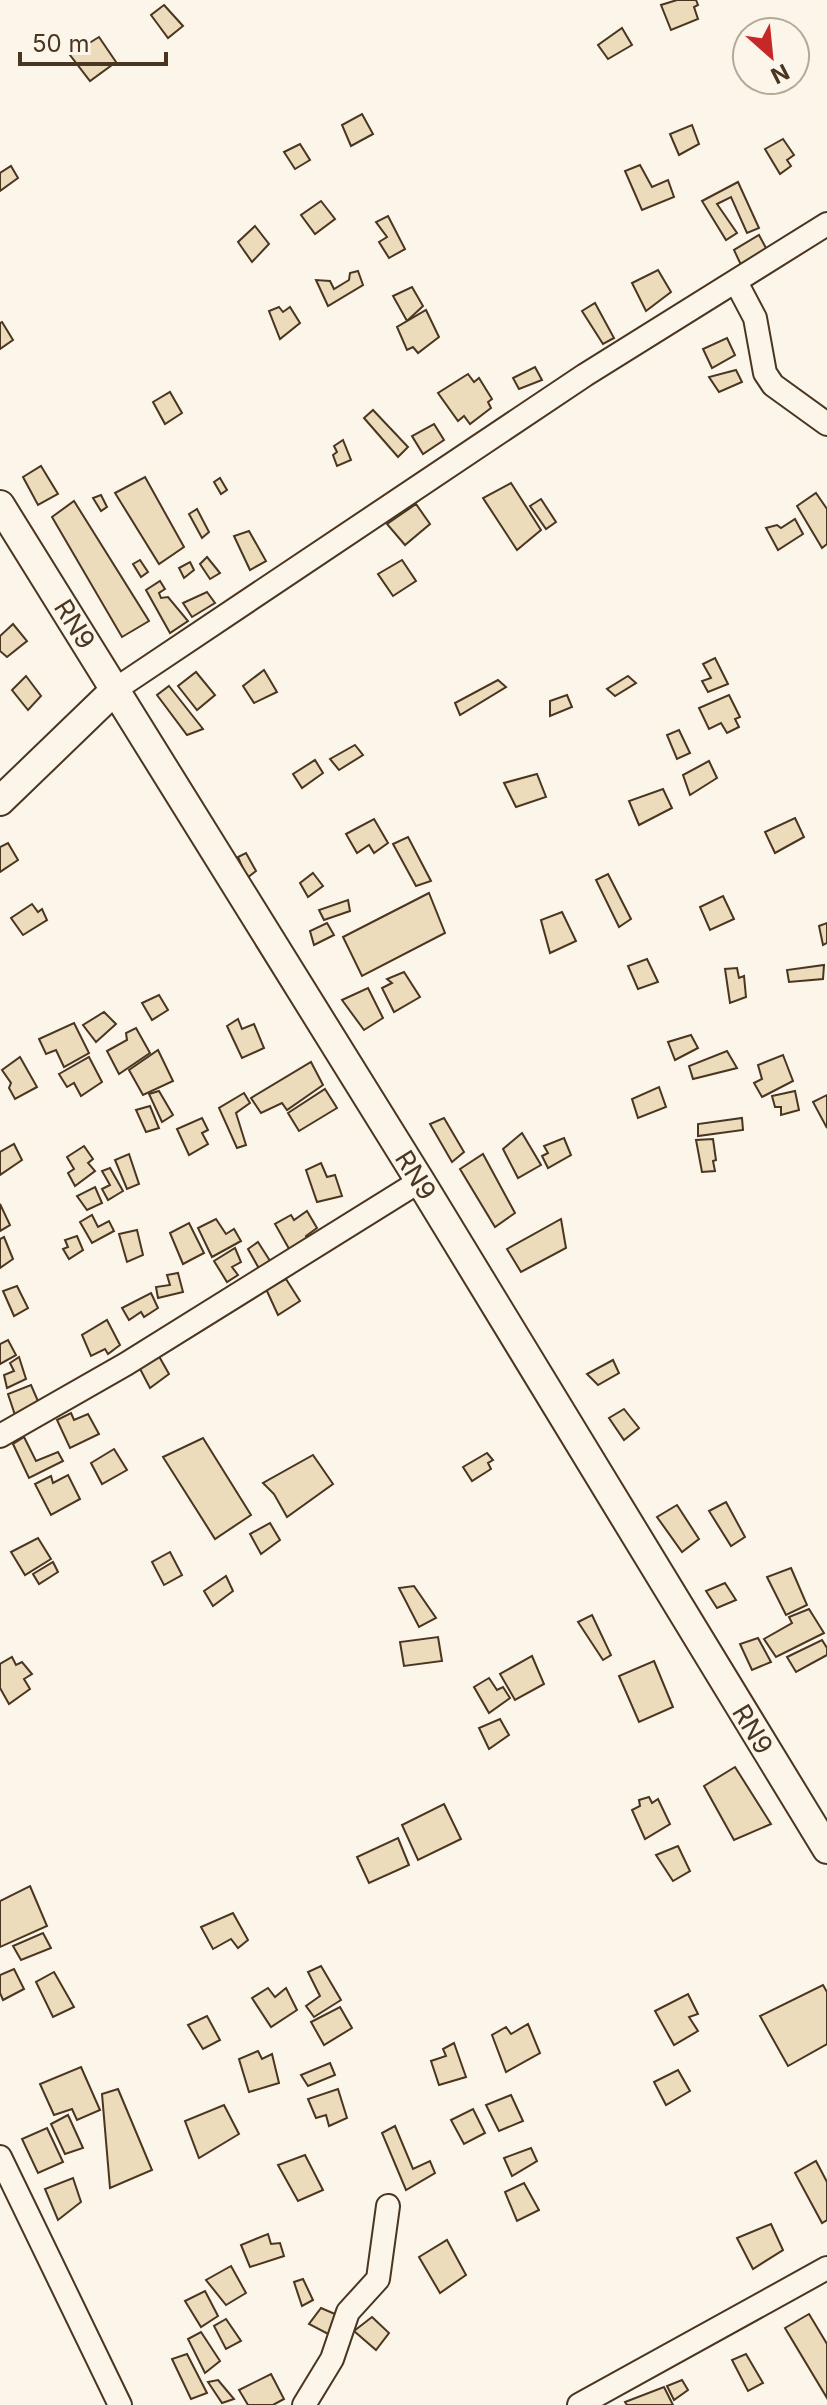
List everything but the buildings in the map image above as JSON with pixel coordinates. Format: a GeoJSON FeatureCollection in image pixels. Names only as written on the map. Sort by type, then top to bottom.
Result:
{"type":"FeatureCollection","features":[{"type":"Feature","properties":{"kind":"main road","name":"RN9"},"geometry":{"type":"LineString","coordinates":[[0,505],[420,1181],[827,1849]]}},
{"type":"Feature","properties":{"kind":"main road"},"geometry":{"type":"LineString","coordinates":[[0,801],[116,689]]}},
{"type":"Feature","properties":{"kind":"street"},"geometry":{"type":"LineString","coordinates":[[116,689],[585,375],[827,224]]}},
{"type":"Feature","properties":{"kind":"street"},"geometry":{"type":"LineString","coordinates":[[736,282],[755,318],[765,373],[773,385],[827,424]]}},
{"type":"Feature","properties":{"kind":"street"},"geometry":{"type":"LineString","coordinates":[[0,1436],[126,1364],[420,1181]]}},
{"type":"Feature","properties":{"kind":"street"},"geometry":{"type":"LineString","coordinates":[[0,2157],[120,2405]]}},
{"type":"Feature","properties":{"kind":"street"},"geometry":{"type":"LineString","coordinates":[[304,2405],[332,2359],[348,2312],[378,2279],[388,2206]]}},
{"type":"Feature","properties":{"kind":"street"},"geometry":{"type":"LineString","coordinates":[[579,2405],[827,2268]]}}]}
